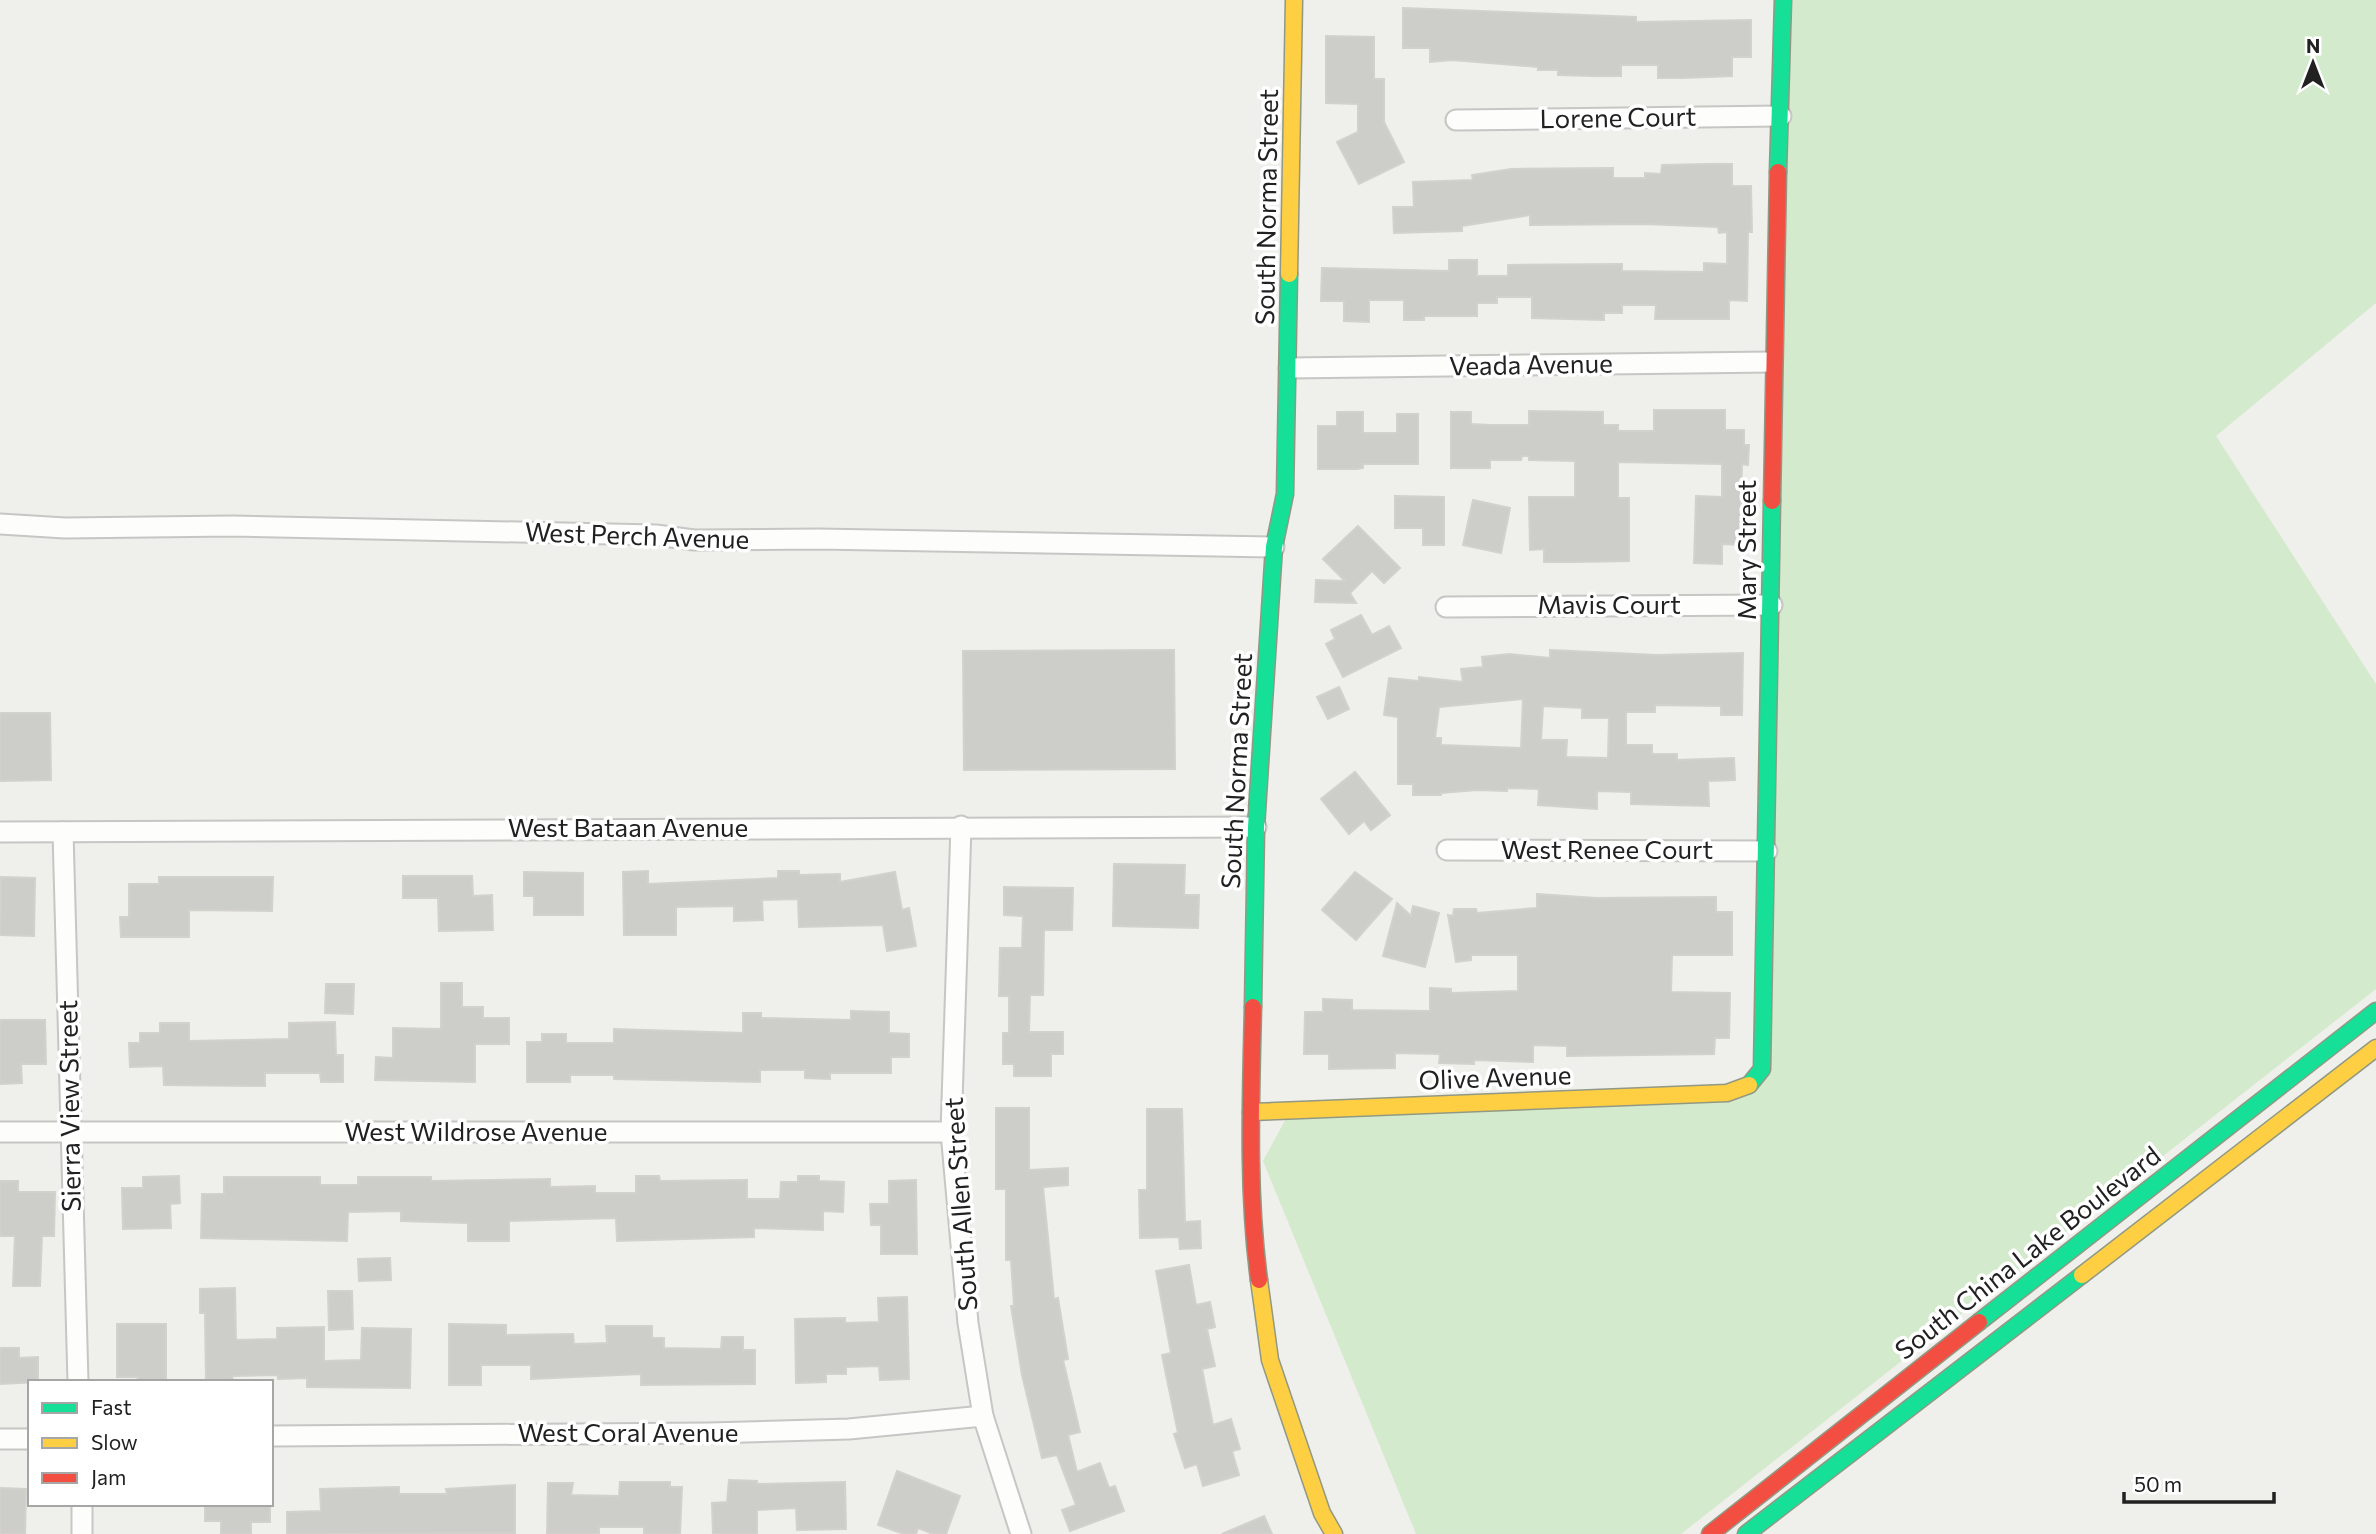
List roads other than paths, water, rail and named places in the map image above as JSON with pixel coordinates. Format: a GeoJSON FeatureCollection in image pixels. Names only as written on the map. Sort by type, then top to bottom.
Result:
{"type":"FeatureCollection","features":[{"type":"Feature","properties":{"kind":"street","name":"South Norma Street"},"geometry":{"type":"LineString","coordinates":[[1294,0],[1285,494],[1274,547],[1256,827],[1251,1112],[1255,1247],[1270,1360],[1322,1513],[1334,1534]]}},
{"type":"Feature","properties":{"kind":"street","name":"Mary Street"},"geometry":{"type":"LineString","coordinates":[[1740,1089],[1752,1084],[1762,1069],[1764,1053],[1772,605],[1772,362],[1783,0]]}},
{"type":"Feature","properties":{"kind":"street","name":"Lorene Court"},"geometry":{"type":"LineString","coordinates":[[1456,120],[1781,117]]}},
{"type":"Feature","properties":{"kind":"street","name":"Veada Avenue"},"geometry":{"type":"LineString","coordinates":[[1289,368],[1772,362]]}},
{"type":"Feature","properties":{"kind":"street","name":"West Perch Avenue"},"geometry":{"type":"LineString","coordinates":[[0,524],[65,528],[232,526],[615,534],[694,540],[832,539],[1274,547]]}},
{"type":"Feature","properties":{"kind":"street","name":"Mavis Court"},"geometry":{"type":"LineString","coordinates":[[1446,607],[1772,605]]}},
{"type":"Feature","properties":{"kind":"street","name":"West Bataan Avenue"},"geometry":{"type":"LineString","coordinates":[[0,832],[961,826],[1256,827]]}},
{"type":"Feature","properties":{"kind":"street","name":"South Allen Street"},"geometry":{"type":"LineString","coordinates":[[961,826],[951,1132],[968,1323],[983,1416],[1021,1534]]}},
{"type":"Feature","properties":{"kind":"street","name":"Sierra View Street"},"geometry":{"type":"LineString","coordinates":[[64,832],[78,1380]]}},
{"type":"Feature","properties":{"kind":"street","name":"West Renee Court"},"geometry":{"type":"LineString","coordinates":[[1447,850],[1767,851]]}},
{"type":"Feature","properties":{"kind":"street","name":"South China Lake Boulevard"},"geometry":{"type":"LineString","coordinates":[[1710,1534],[2376,1011]]}},
{"type":"Feature","properties":{"kind":"street","name":"South China Lake Boulevard"},"geometry":{"type":"LineString","coordinates":[[1746,1534],[2376,1048]]}},
{"type":"Feature","properties":{"kind":"street","name":"Olive Avenue"},"geometry":{"type":"LineString","coordinates":[[1251,1112],[1713,1094],[1740,1089]]}},
{"type":"Feature","properties":{"kind":"street","name":"West Wildrose Avenue"},"geometry":{"type":"LineString","coordinates":[[0,1132],[951,1132]]}},
{"type":"Feature","properties":{"kind":"street","name":"West Coral Avenue"},"geometry":{"type":"LineString","coordinates":[[273,1436],[709,1433],[849,1429],[983,1416]]}},
{"type":"Feature","properties":{"kind":"street"},"geometry":{"type":"LineString","coordinates":[[0,1439],[28,1439]]}},
{"type":"Feature","properties":{"kind":"street"},"geometry":{"type":"LineString","coordinates":[[82,1506],[82,1534]]}}]}
